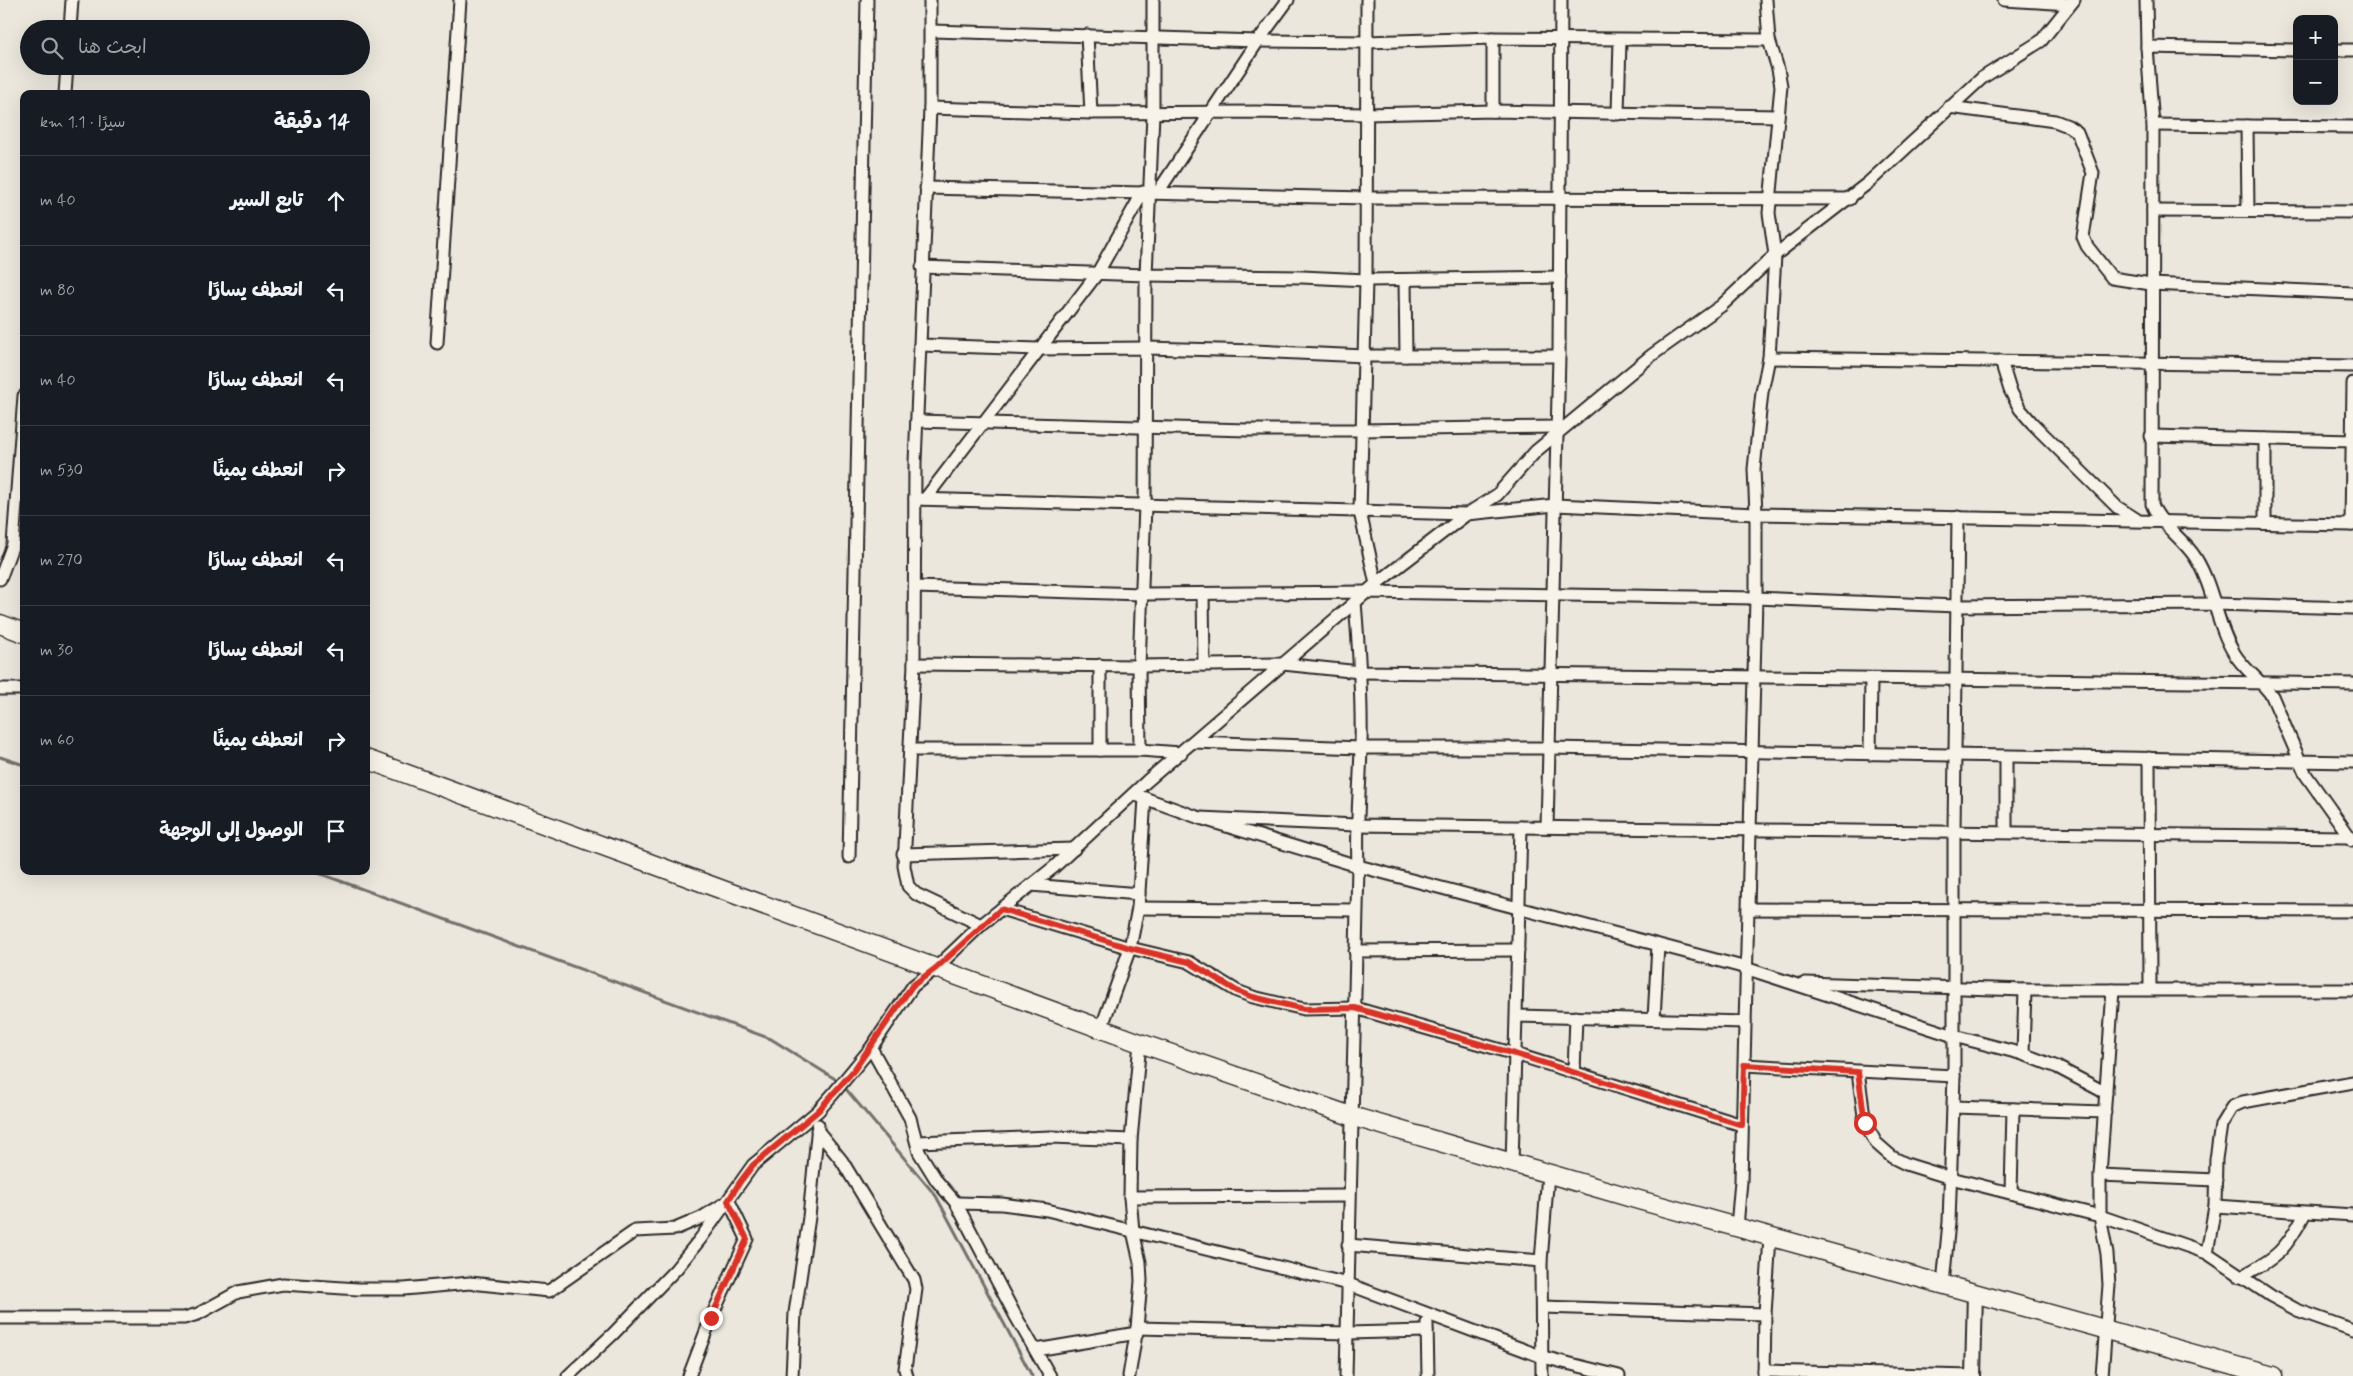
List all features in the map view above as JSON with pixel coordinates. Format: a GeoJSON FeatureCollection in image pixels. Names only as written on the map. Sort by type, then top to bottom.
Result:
{"type":"FeatureCollection","features":[{"type":"Feature","properties":{"kind":"highway"},"geometry":{"type":"LineString","coordinates":[[0,624],[20,632]]}},
{"type":"Feature","properties":{"kind":"highway"},"geometry":{"type":"LineString","coordinates":[[370,761],[1101,1029],[1351,1116],[1512,1164],[2105,1330],[2236,1370],[2273,1376]]}},
{"type":"Feature","properties":{"kind":"street"},"geometry":{"type":"LineString","coordinates":[[71,20],[72,0]]}},
{"type":"Feature","properties":{"kind":"street"},"geometry":{"type":"LineString","coordinates":[[437,343],[460,0]]}},
{"type":"Feature","properties":{"kind":"street"},"geometry":{"type":"LineString","coordinates":[[850,857],[866,0]]}},
{"type":"Feature","properties":{"kind":"street"},"geometry":{"type":"LineString","coordinates":[[930,0],[932,31],[930,108],[917,421],[920,499],[914,587],[914,664],[910,750],[903,854],[905,877],[908,886],[916,894],[981,925]]}},
{"type":"Feature","properties":{"kind":"street"},"geometry":{"type":"LineString","coordinates":[[1140,750],[1139,666],[1145,505],[1146,275],[1153,114],[1153,0]]}},
{"type":"Feature","properties":{"kind":"street"},"geometry":{"type":"LineString","coordinates":[[920,499],[983,423],[1096,274],[1150,192],[1210,112],[1288,0]]}},
{"type":"Feature","properties":{"kind":"street"},"geometry":{"type":"LineString","coordinates":[[1367,0],[1365,356],[1361,430],[1360,512],[1376,584]]}},
{"type":"Feature","properties":{"kind":"street"},"geometry":{"type":"LineString","coordinates":[[1547,827],[1559,356],[1558,197],[1562,112],[1561,0]]}},
{"type":"Feature","properties":{"kind":"street"},"geometry":{"type":"LineString","coordinates":[[1737,1227],[1751,830],[1756,598],[1754,469],[1755,448],[1769,358],[1775,255],[1769,213],[1780,78],[1769,40],[1766,0]]}},
{"type":"Feature","properties":{"kind":"street"},"geometry":{"type":"LineString","coordinates":[[2004,0],[2072,2]]}},
{"type":"Feature","properties":{"kind":"street"},"geometry":{"type":"LineString","coordinates":[[2146,0],[2147,47],[2153,125],[2151,284],[2152,504],[2158,515],[2194,556],[2203,571],[2234,654],[2244,667],[2264,684],[2279,713],[2298,761],[2317,793],[2351,839]]}},
{"type":"Feature","properties":{"kind":"street"},"geometry":{"type":"LineString","coordinates":[[568,1376],[619,1328],[666,1279],[701,1238],[753,1165],[818,1111],[871,1048],[908,991],[936,968],[981,925],[1074,849],[1133,794],[1376,584],[1466,514],[1497,495],[1556,430],[1652,355],[1721,306],[1775,255],[1891,164],[1982,78],[2041,41],[2072,2]]}},
{"type":"Feature","properties":{"kind":"street"},"geometry":{"type":"LineString","coordinates":[[932,31],[1258,41],[1366,42],[1493,38],[1769,40]]}},
{"type":"Feature","properties":{"kind":"street"},"geometry":{"type":"LineString","coordinates":[[1087,35],[1091,113]]}},
{"type":"Feature","properties":{"kind":"street"},"geometry":{"type":"LineString","coordinates":[[1493,38],[1493,111]]}},
{"type":"Feature","properties":{"kind":"street"},"geometry":{"type":"LineString","coordinates":[[1618,114],[1620,40]]}},
{"type":"Feature","properties":{"kind":"street"},"geometry":{"type":"LineString","coordinates":[[2147,47],[2293,50]]}},
{"type":"Feature","properties":{"kind":"street"},"geometry":{"type":"LineString","coordinates":[[2338,50],[2353,50]]}},
{"type":"Feature","properties":{"kind":"street"},"geometry":{"type":"LineString","coordinates":[[65,90],[66,75]]}},
{"type":"Feature","properties":{"kind":"street"},"geometry":{"type":"LineString","coordinates":[[930,108],[1153,114],[1210,112],[1366,114],[1493,111],[1778,116]]}},
{"type":"Feature","properties":{"kind":"street"},"geometry":{"type":"LineString","coordinates":[[1949,108],[2055,121],[2077,132],[2092,173],[2084,228],[2084,242],[2112,278],[2151,284],[2353,293]]}},
{"type":"Feature","properties":{"kind":"street"},"geometry":{"type":"LineString","coordinates":[[2153,125],[2353,127]]}},
{"type":"Feature","properties":{"kind":"street"},"geometry":{"type":"LineString","coordinates":[[2247,126],[2248,211]]}},
{"type":"Feature","properties":{"kind":"street"},"geometry":{"type":"LineString","coordinates":[[926,188],[1367,198],[1850,198]]}},
{"type":"Feature","properties":{"kind":"street"},"geometry":{"type":"LineString","coordinates":[[2153,211],[2353,212]]}},
{"type":"Feature","properties":{"kind":"street"},"geometry":{"type":"LineString","coordinates":[[922,267],[1096,274],[1302,277],[1366,280],[1560,277]]}},
{"type":"Feature","properties":{"kind":"street"},"geometry":{"type":"LineString","coordinates":[[1405,280],[1406,356]]}},
{"type":"Feature","properties":{"kind":"street"},"geometry":{"type":"LineString","coordinates":[[920,345],[1037,350],[1146,348],[1365,356],[1559,356]]}},
{"type":"Feature","properties":{"kind":"street"},"geometry":{"type":"LineString","coordinates":[[1769,358],[2353,366]]}},
{"type":"Feature","properties":{"kind":"street"},"geometry":{"type":"LineString","coordinates":[[2000,361],[2010,390],[2029,419],[2052,445],[2117,507],[2139,521]]}},
{"type":"Feature","properties":{"kind":"street"},"geometry":{"type":"LineString","coordinates":[[920,499],[1466,514],[1555,505],[1756,514],[2352,525],[2353,383]]}},
{"type":"Feature","properties":{"kind":"street"},"geometry":{"type":"LineString","coordinates":[[917,421],[1145,427],[1556,430]]}},
{"type":"Feature","properties":{"kind":"street"},"geometry":{"type":"LineString","coordinates":[[2151,436],[2353,441]]}},
{"type":"Feature","properties":{"kind":"street"},"geometry":{"type":"LineString","coordinates":[[2264,439],[2265,523]]}},
{"type":"Feature","properties":{"kind":"street"},"geometry":{"type":"LineString","coordinates":[[0,579],[13,544],[20,450]]}},
{"type":"Feature","properties":{"kind":"street"},"geometry":{"type":"LineString","coordinates":[[1944,1284],[1951,1178],[1954,1076],[1954,830],[1958,518]]}},
{"type":"Feature","properties":{"kind":"street"},"geometry":{"type":"LineString","coordinates":[[914,587],[1143,594],[1367,592],[1756,598],[1957,606],[2215,604],[2353,608]]}},
{"type":"Feature","properties":{"kind":"street"},"geometry":{"type":"LineString","coordinates":[[1203,594],[1204,665]]}},
{"type":"Feature","properties":{"kind":"street"},"geometry":{"type":"LineString","coordinates":[[1346,1376],[1358,866],[1356,825],[1361,748],[1360,672],[1355,602]]}},
{"type":"Feature","properties":{"kind":"street"},"geometry":{"type":"LineString","coordinates":[[914,664],[1139,666],[1282,664],[1360,672],[1956,681],[2353,684]]}},
{"type":"Feature","properties":{"kind":"street"},"geometry":{"type":"LineString","coordinates":[[1100,665],[1100,750]]}},
{"type":"Feature","properties":{"kind":"street"},"geometry":{"type":"LineString","coordinates":[[1870,754],[1871,679]]}},
{"type":"Feature","properties":{"kind":"street"},"geometry":{"type":"LineString","coordinates":[[0,689],[20,689]]}},
{"type":"Feature","properties":{"kind":"street"},"geometry":{"type":"LineString","coordinates":[[1194,742],[1361,748],[1549,748],[2353,762]]}},
{"type":"Feature","properties":{"kind":"street"},"geometry":{"type":"LineString","coordinates":[[910,750],[1140,750],[1181,753]]}},
{"type":"Feature","properties":{"kind":"street"},"geometry":{"type":"LineString","coordinates":[[2006,757],[2006,832]]}},
{"type":"Feature","properties":{"kind":"street"},"geometry":{"type":"LineString","coordinates":[[2149,758],[2150,990]]}},
{"type":"Feature","properties":{"kind":"street"},"geometry":{"type":"LineString","coordinates":[[1133,794],[1200,818],[1358,866],[1520,907],[1747,969],[1954,1036],[2023,1054],[2057,1067],[2106,1092]]}},
{"type":"Feature","properties":{"kind":"street"},"geometry":{"type":"LineString","coordinates":[[1101,1029],[1130,948],[1138,908],[1145,798]]}},
{"type":"Feature","properties":{"kind":"street"},"geometry":{"type":"LineString","coordinates":[[1200,818],[1356,825],[1751,830],[1954,830],[2351,839]]}},
{"type":"Feature","properties":{"kind":"street"},"geometry":{"type":"LineString","coordinates":[[1512,1164],[1521,826]]}},
{"type":"Feature","properties":{"kind":"street"},"geometry":{"type":"LineString","coordinates":[[903,854],[1074,849]]}},
{"type":"Feature","properties":{"kind":"street"},"geometry":{"type":"LineString","coordinates":[[1031,885],[1139,894]]}},
{"type":"Feature","properties":{"kind":"street"},"geometry":{"type":"LineString","coordinates":[[1138,908],[1356,910]]}},
{"type":"Feature","properties":{"kind":"street"},"geometry":{"type":"LineString","coordinates":[[1001,909],[1130,948],[1189,962],[1237,991],[1253,997],[1304,1009],[1355,1008],[1515,1054],[1742,1125]]}},
{"type":"Feature","properties":{"kind":"street"},"geometry":{"type":"LineString","coordinates":[[1748,909],[2353,911]]}},
{"type":"Feature","properties":{"kind":"street"},"geometry":{"type":"LineString","coordinates":[[1654,1019],[1658,944]]}},
{"type":"Feature","properties":{"kind":"street"},"geometry":{"type":"LineString","coordinates":[[1355,951],[1518,950]]}},
{"type":"Feature","properties":{"kind":"street"},"geometry":{"type":"LineString","coordinates":[[1790,983],[2025,990],[2353,990]]}},
{"type":"Feature","properties":{"kind":"street"},"geometry":{"type":"LineString","coordinates":[[2023,1054],[2025,990]]}},
{"type":"Feature","properties":{"kind":"street"},"geometry":{"type":"LineString","coordinates":[[2102,1376],[2109,1285],[2107,1254],[2100,1216],[2100,1175],[2113,990]]}},
{"type":"Feature","properties":{"kind":"street"},"geometry":{"type":"LineString","coordinates":[[1516,1016],[1745,1022]]}},
{"type":"Feature","properties":{"kind":"street"},"geometry":{"type":"LineString","coordinates":[[1574,1072],[1576,1017]]}},
{"type":"Feature","properties":{"kind":"street"},"geometry":{"type":"LineString","coordinates":[[1129,1376],[1137,1331],[1141,1270],[1133,1231],[1130,1197],[1131,1140],[1140,1043]]}},
{"type":"Feature","properties":{"kind":"street"},"geometry":{"type":"LineString","coordinates":[[871,1048],[910,1118],[920,1152],[937,1181],[956,1203],[1015,1315],[1050,1376]]}},
{"type":"Feature","properties":{"kind":"street"},"geometry":{"type":"LineString","coordinates":[[1744,1065],[1954,1076]]}},
{"type":"Feature","properties":{"kind":"street"},"geometry":{"type":"LineString","coordinates":[[1858,1072],[1865,1123],[1876,1143],[1892,1158],[1951,1178],[2100,1216],[2207,1253],[2240,1277],[2297,1310],[2353,1330]]}},
{"type":"Feature","properties":{"kind":"street"},"geometry":{"type":"LineString","coordinates":[[2207,1253],[2215,1206],[2216,1159],[2222,1124],[2232,1107],[2244,1102],[2353,1082]]}},
{"type":"Feature","properties":{"kind":"street"},"geometry":{"type":"LineString","coordinates":[[1953,1107],[2105,1112]]}},
{"type":"Feature","properties":{"kind":"street"},"geometry":{"type":"LineString","coordinates":[[2011,1194],[2013,1109]]}},
{"type":"Feature","properties":{"kind":"street"},"geometry":{"type":"LineString","coordinates":[[792,1376],[795,1313],[809,1217],[818,1111]]}},
{"type":"Feature","properties":{"kind":"street"},"geometry":{"type":"LineString","coordinates":[[817,1130],[842,1161],[914,1280],[916,1289],[906,1369],[907,1376]]}},
{"type":"Feature","properties":{"kind":"street"},"geometry":{"type":"LineString","coordinates":[[917,1142],[1051,1137],[1131,1140]]}},
{"type":"Feature","properties":{"kind":"street"},"geometry":{"type":"LineString","coordinates":[[1542,1376],[1541,1261],[1548,1174]]}},
{"type":"Feature","properties":{"kind":"street"},"geometry":{"type":"LineString","coordinates":[[2100,1175],[2216,1180]]}},
{"type":"Feature","properties":{"kind":"street"},"geometry":{"type":"LineString","coordinates":[[1130,1197],[1349,1196]]}},
{"type":"Feature","properties":{"kind":"street"},"geometry":{"type":"LineString","coordinates":[[0,1318],[184,1318],[198,1314],[238,1292],[283,1284],[358,1289],[404,1289],[470,1283],[549,1291],[556,1288],[635,1231],[675,1229],[701,1218],[728,1201]]}},
{"type":"Feature","properties":{"kind":"street"},"geometry":{"type":"LineString","coordinates":[[689,1376],[714,1309],[747,1239],[728,1201]]}},
{"type":"Feature","properties":{"kind":"street"},"geometry":{"type":"LineString","coordinates":[[956,1203],[1034,1208],[1348,1284],[1543,1357],[1619,1376]]}},
{"type":"Feature","properties":{"kind":"street"},"geometry":{"type":"LineString","coordinates":[[2215,1206],[2353,1216]]}},
{"type":"Feature","properties":{"kind":"street"},"geometry":{"type":"LineString","coordinates":[[2240,1277],[2272,1259],[2284,1249],[2305,1213]]}},
{"type":"Feature","properties":{"kind":"street"},"geometry":{"type":"LineString","coordinates":[[1770,1236],[1765,1314],[1764,1374],[1973,1376],[1975,1294]]}},
{"type":"Feature","properties":{"kind":"street"},"geometry":{"type":"LineString","coordinates":[[1348,1245],[1541,1261]]}},
{"type":"Feature","properties":{"kind":"street"},"geometry":{"type":"LineString","coordinates":[[1542,1308],[1765,1314]]}},
{"type":"Feature","properties":{"kind":"street"},"geometry":{"type":"LineString","coordinates":[[1428,1314],[1428,1376]]}},
{"type":"Feature","properties":{"kind":"street"},"geometry":{"type":"LineString","coordinates":[[1036,1350],[1137,1331],[1347,1333],[1427,1331]]}},
{"type":"Feature","properties":{"kind":"waterway"},"geometry":{"type":"LineString","coordinates":[[0,757],[20,764]]}},
{"type":"Feature","properties":{"kind":"waterway"},"geometry":{"type":"LineString","coordinates":[[324,875],[771,1039],[840,1082],[936,1196],[1032,1376]]}},
{"type":"Feature","properties":{"kind":"route"},"geometry":{"type":"LineString","coordinates":[[711,1318],[747,1239],[728,1201],[740,1182],[753,1165],[818,1111],[860,1064],[912,986],[936,968],[981,925],[1001,909],[1130,948],[1189,962],[1237,991],[1253,997],[1304,1009],[1355,1008],[1515,1054],[1742,1125],[1744,1065],[1858,1072],[1865,1123]]}}]}
